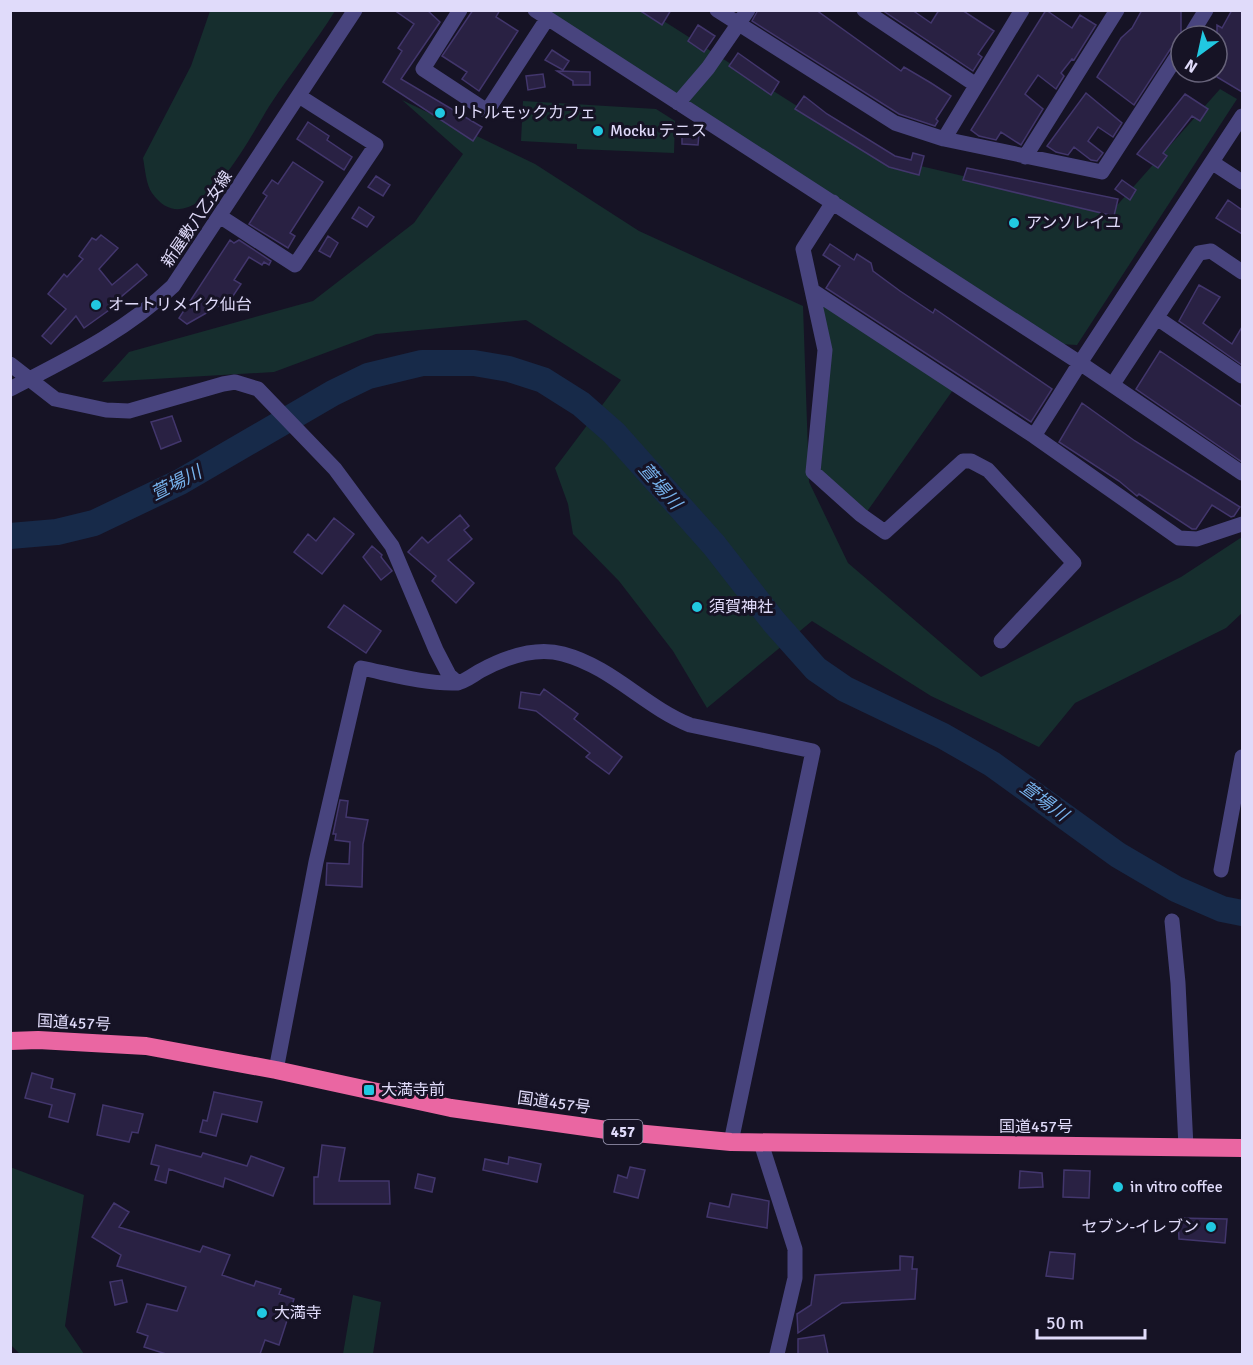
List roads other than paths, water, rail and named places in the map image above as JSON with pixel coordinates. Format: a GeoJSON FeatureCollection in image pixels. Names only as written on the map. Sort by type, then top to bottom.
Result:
{"type":"FeatureCollection","features":[{"type":"Feature","properties":{"kind":"highway","name":"国道457号"},"geometry":{"type":"LineString","coordinates":[[10,1041],[38,1040],[146,1046],[276,1070],[452,1108],[614,1131],[731,1142],[1242,1148]]}},
{"type":"Feature","properties":{"kind":"street","name":"新屋敷八乙女線"},"geometry":{"type":"LineString","coordinates":[[10,389],[105,339],[156,303],[173,286],[221,217],[355,10]]}},
{"type":"Feature","properties":{"kind":"street"},"geometry":{"type":"LineString","coordinates":[[460,10],[423,69],[488,111],[541,15],[1113,384],[1242,473]]}},
{"type":"Feature","properties":{"kind":"street"},"geometry":{"type":"LineString","coordinates":[[717,10],[738,26],[895,123],[944,139],[1102,172],[1169,69]]}},
{"type":"Feature","properties":{"kind":"street"},"geometry":{"type":"LineString","coordinates":[[678,103],[748,10]]}},
{"type":"Feature","properties":{"kind":"street"},"geometry":{"type":"LineString","coordinates":[[864,10],[976,85]]}},
{"type":"Feature","properties":{"kind":"street"},"geometry":{"type":"LineString","coordinates":[[1025,157],[1117,10]]}},
{"type":"Feature","properties":{"kind":"street"},"geometry":{"type":"LineString","coordinates":[[1197,24],[1206,10]]}},
{"type":"Feature","properties":{"kind":"street"},"geometry":{"type":"LineString","coordinates":[[944,139],[1014,13]]}},
{"type":"Feature","properties":{"kind":"street"},"geometry":{"type":"LineString","coordinates":[[221,217],[296,265],[376,145],[299,96]]}},
{"type":"Feature","properties":{"kind":"street"},"geometry":{"type":"LineString","coordinates":[[1034,436],[1242,116]]}},
{"type":"Feature","properties":{"kind":"street"},"geometry":{"type":"LineString","coordinates":[[1213,163],[1242,182]]}},
{"type":"Feature","properties":{"kind":"street"},"geometry":{"type":"LineString","coordinates":[[833,202],[803,249],[825,350],[813,472],[861,515],[885,532],[963,461],[971,461],[988,470],[1074,563],[1001,641]]}},
{"type":"Feature","properties":{"kind":"street"},"geometry":{"type":"LineString","coordinates":[[1113,384],[1200,253],[1211,251],[1242,273]]}},
{"type":"Feature","properties":{"kind":"street"},"geometry":{"type":"LineString","coordinates":[[813,291],[1034,436],[1179,538],[1197,539],[1242,524]]}},
{"type":"Feature","properties":{"kind":"street"},"geometry":{"type":"LineString","coordinates":[[1157,318],[1242,376]]}},
{"type":"Feature","properties":{"kind":"street"},"geometry":{"type":"LineString","coordinates":[[10,364],[55,399],[69,404],[129,411],[223,384],[236,382],[258,389],[323,457],[392,546],[436,650],[449,675],[458,683]]}},
{"type":"Feature","properties":{"kind":"street"},"geometry":{"type":"LineString","coordinates":[[276,1070],[316,862],[361,668],[458,683],[498,661],[518,655],[544,652],[562,654],[599,667],[676,719],[690,725],[813,751],[731,1142]]}},
{"type":"Feature","properties":{"kind":"street"},"geometry":{"type":"LineString","coordinates":[[1221,870],[1242,757]]}},
{"type":"Feature","properties":{"kind":"street"},"geometry":{"type":"LineString","coordinates":[[1172,921],[1178,983],[1186,1147]]}},
{"type":"Feature","properties":{"kind":"street"},"geometry":{"type":"LineString","coordinates":[[761,1143],[795,1249],[795,1278],[777,1354]]}},
{"type":"Feature","properties":{"kind":"waterway","name":"萱場川"},"geometry":{"type":"LineString","coordinates":[[10,536],[57,532],[94,523],[180,482],[333,393],[368,376],[422,363],[474,363],[509,369],[543,380],[581,404],[614,433],[714,545],[774,622],[816,669],[845,689],[943,736],[992,764],[1118,855],[1176,889],[1222,909],[1242,913]]}},
{"type":"Feature","properties":{"kind":"place","name":"リトルモックカフェ"},"geometry":{"type":"Point","coordinates":[440,113]}},
{"type":"Feature","properties":{"kind":"place","name":"Mocku テニス"},"geometry":{"type":"Point","coordinates":[598,131]}},
{"type":"Feature","properties":{"kind":"place","name":"アンソレイユ"},"geometry":{"type":"Point","coordinates":[1014,223]}},
{"type":"Feature","properties":{"kind":"place","name":"オートリメイク仙台"},"geometry":{"type":"Point","coordinates":[96,305]}},
{"type":"Feature","properties":{"kind":"place","name":"須賀神社"},"geometry":{"type":"Point","coordinates":[697,607]}},
{"type":"Feature","properties":{"kind":"place","name":"大満寺前"},"geometry":{"type":"Point","coordinates":[369,1090]}},
{"type":"Feature","properties":{"kind":"place","name":"in vitro coffee"},"geometry":{"type":"Point","coordinates":[1118,1187]}},
{"type":"Feature","properties":{"kind":"place","name":"セブン-イレブン"},"geometry":{"type":"Point","coordinates":[1211,1227]}},
{"type":"Feature","properties":{"kind":"place","name":"大満寺"},"geometry":{"type":"Point","coordinates":[262,1313]}}]}
